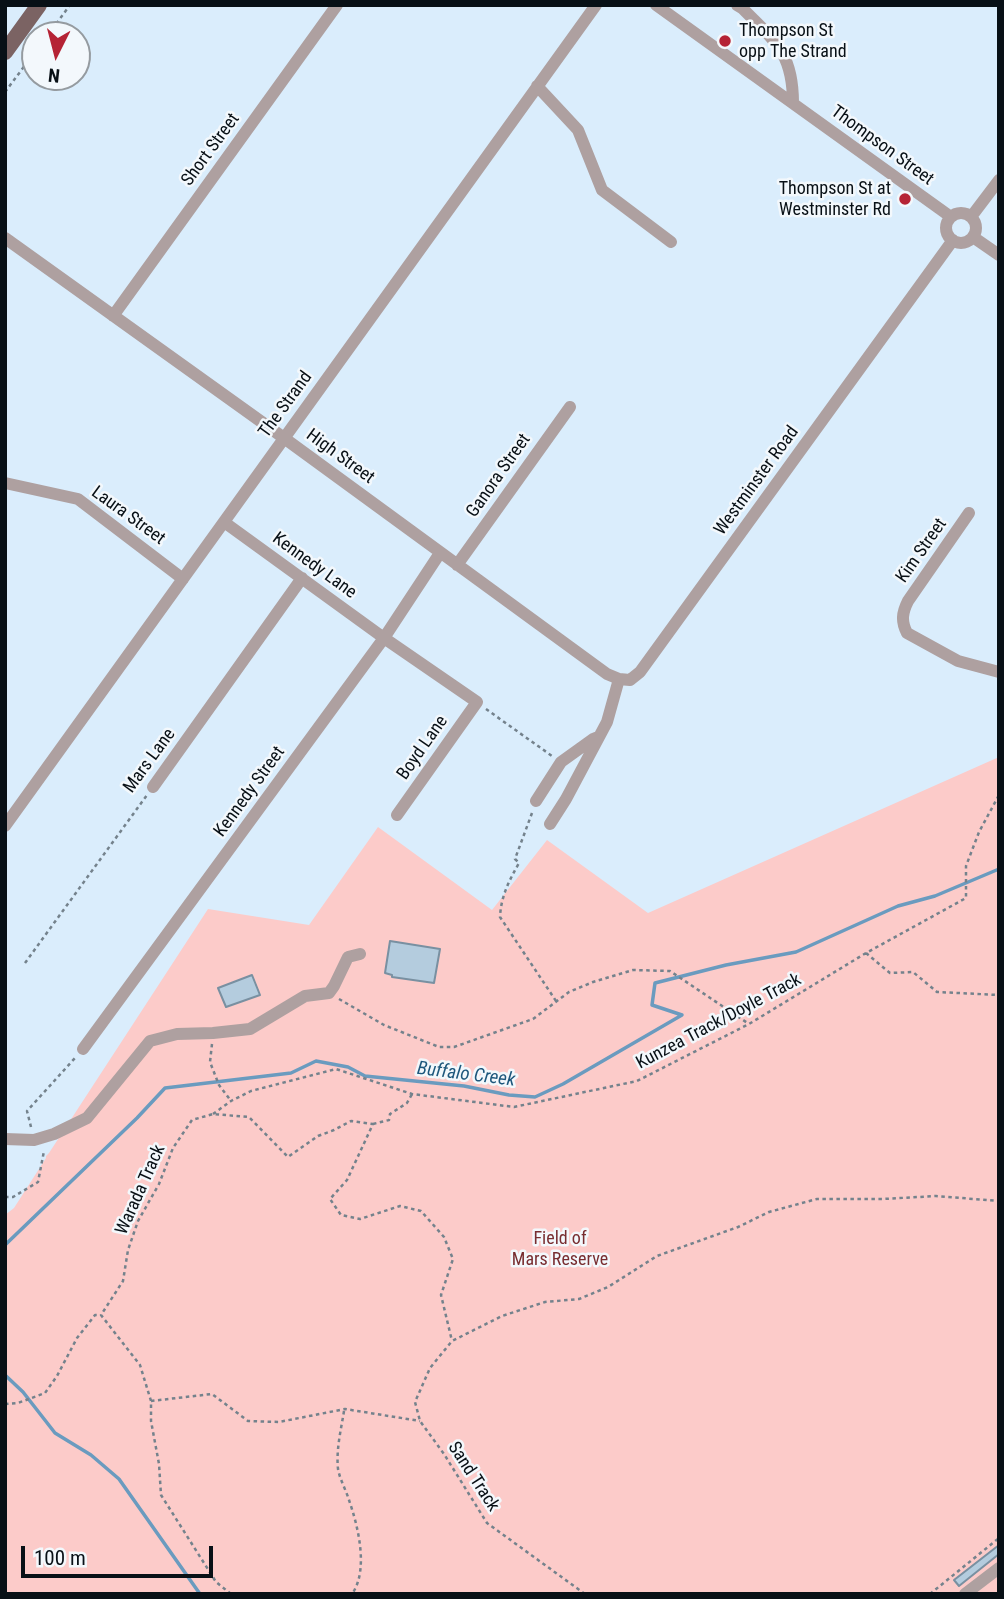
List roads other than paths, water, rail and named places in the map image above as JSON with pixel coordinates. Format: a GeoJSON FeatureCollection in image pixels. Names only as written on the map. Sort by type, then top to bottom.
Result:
{"type":"FeatureCollection","features":[{"type":"Feature","properties":{"kind":"main road"},"geometry":{"type":"LineString","coordinates":[[5,52],[39,5]]}},
{"type":"Feature","properties":{"kind":"street","name":"Short Street"},"geometry":{"type":"LineString","coordinates":[[113,316],[337,5]]}},
{"type":"Feature","properties":{"kind":"street","name":"The Strand"},"geometry":{"type":"LineString","coordinates":[[5,826],[596,5]]}},
{"type":"Feature","properties":{"kind":"street","name":"Thompson Street"},"geometry":{"type":"LineString","coordinates":[[656,5],[951,217]]}},
{"type":"Feature","properties":{"kind":"street"},"geometry":{"type":"LineString","coordinates":[[737,5],[783,51],[793,82],[793,103]]}},
{"type":"Feature","properties":{"kind":"street"},"geometry":{"type":"LineString","coordinates":[[537,86],[578,130],[603,190],[671,242]]}},
{"type":"Feature","properties":{"kind":"street"},"geometry":{"type":"LineString","coordinates":[[971,217],[999,180]]}},
{"type":"Feature","properties":{"kind":"street"},"geometry":{"type":"LineString","coordinates":[[959,213],[971,217],[976,229],[973,237],[961,243],[953,240],[946,229],[951,217],[959,213]]}},
{"type":"Feature","properties":{"kind":"street"},"geometry":{"type":"LineString","coordinates":[[973,237],[999,255]]}},
{"type":"Feature","properties":{"kind":"street","name":"High Street"},"geometry":{"type":"LineString","coordinates":[[5,239],[284,438],[607,674],[619,679]]}},
{"type":"Feature","properties":{"kind":"street","name":"Westminster Road"},"geometry":{"type":"LineString","coordinates":[[619,679],[630,680],[640,673],[953,240]]}},
{"type":"Feature","properties":{"kind":"street","name":"Ganora Street"},"geometry":{"type":"LineString","coordinates":[[457,565],[570,407]]}},
{"type":"Feature","properties":{"kind":"street","name":"Laura Street"},"geometry":{"type":"LineString","coordinates":[[5,483],[78,499],[183,579]]}},
{"type":"Feature","properties":{"kind":"street","name":"Kim Street"},"geometry":{"type":"LineString","coordinates":[[969,513],[908,601],[902,612],[903,625],[907,633],[958,661],[999,672]]}},
{"type":"Feature","properties":{"kind":"street","name":"Kennedy Lane"},"geometry":{"type":"LineString","coordinates":[[224,522],[384,638]]}},
{"type":"Feature","properties":{"kind":"street","name":"Kennedy Street"},"geometry":{"type":"LineString","coordinates":[[83,1049],[384,638],[440,553]]}},
{"type":"Feature","properties":{"kind":"street","name":"Mars Lane"},"geometry":{"type":"LineString","coordinates":[[153,787],[302,578]]}},
{"type":"Feature","properties":{"kind":"street","name":"Boyd Lane"},"geometry":{"type":"LineString","coordinates":[[384,638],[477,702],[397,815]]}},
{"type":"Feature","properties":{"kind":"street"},"geometry":{"type":"LineString","coordinates":[[550,824],[607,722],[619,679]]}},
{"type":"Feature","properties":{"kind":"street"},"geometry":{"type":"LineString","coordinates":[[536,801],[561,762],[598,737]]}},
{"type":"Feature","properties":{"kind":"street"},"geometry":{"type":"LineString","coordinates":[[5,1139],[36,1140],[87,1118],[150,1041],[177,1034],[250,1029],[305,996],[328,993],[348,957],[359,954]]}},
{"type":"Feature","properties":{"kind":"street"},"geometry":{"type":"LineString","coordinates":[[965,1594],[999,1568]]}},
{"type":"Feature","properties":{"kind":"waterway","name":"Buffalo Creek"},"geometry":{"type":"LineString","coordinates":[[5,1245],[165,1088],[291,1073],[316,1061],[348,1067],[365,1076],[464,1086],[535,1097],[563,1084],[682,1015],[652,1005],[655,983],[726,965],[796,952],[898,906],[935,896],[999,869]]}},
{"type":"Feature","properties":{"kind":"waterway"},"geometry":{"type":"LineString","coordinates":[[5,1375],[23,1392],[55,1433],[91,1455],[119,1479],[200,1594]]}},
{"type":"Feature","properties":{"kind":"place","name":"Thompson St opp The Strand"},"geometry":{"type":"Point","coordinates":[725,41]}},
{"type":"Feature","properties":{"kind":"place","name":"Thompson St at Westminster Rd"},"geometry":{"type":"Point","coordinates":[905,199]}},
{"type":"Feature","properties":{"kind":"park label","name":"Field of Mars Reserve"},"geometry":{"type":"Point","coordinates":[560,1249]}}]}
